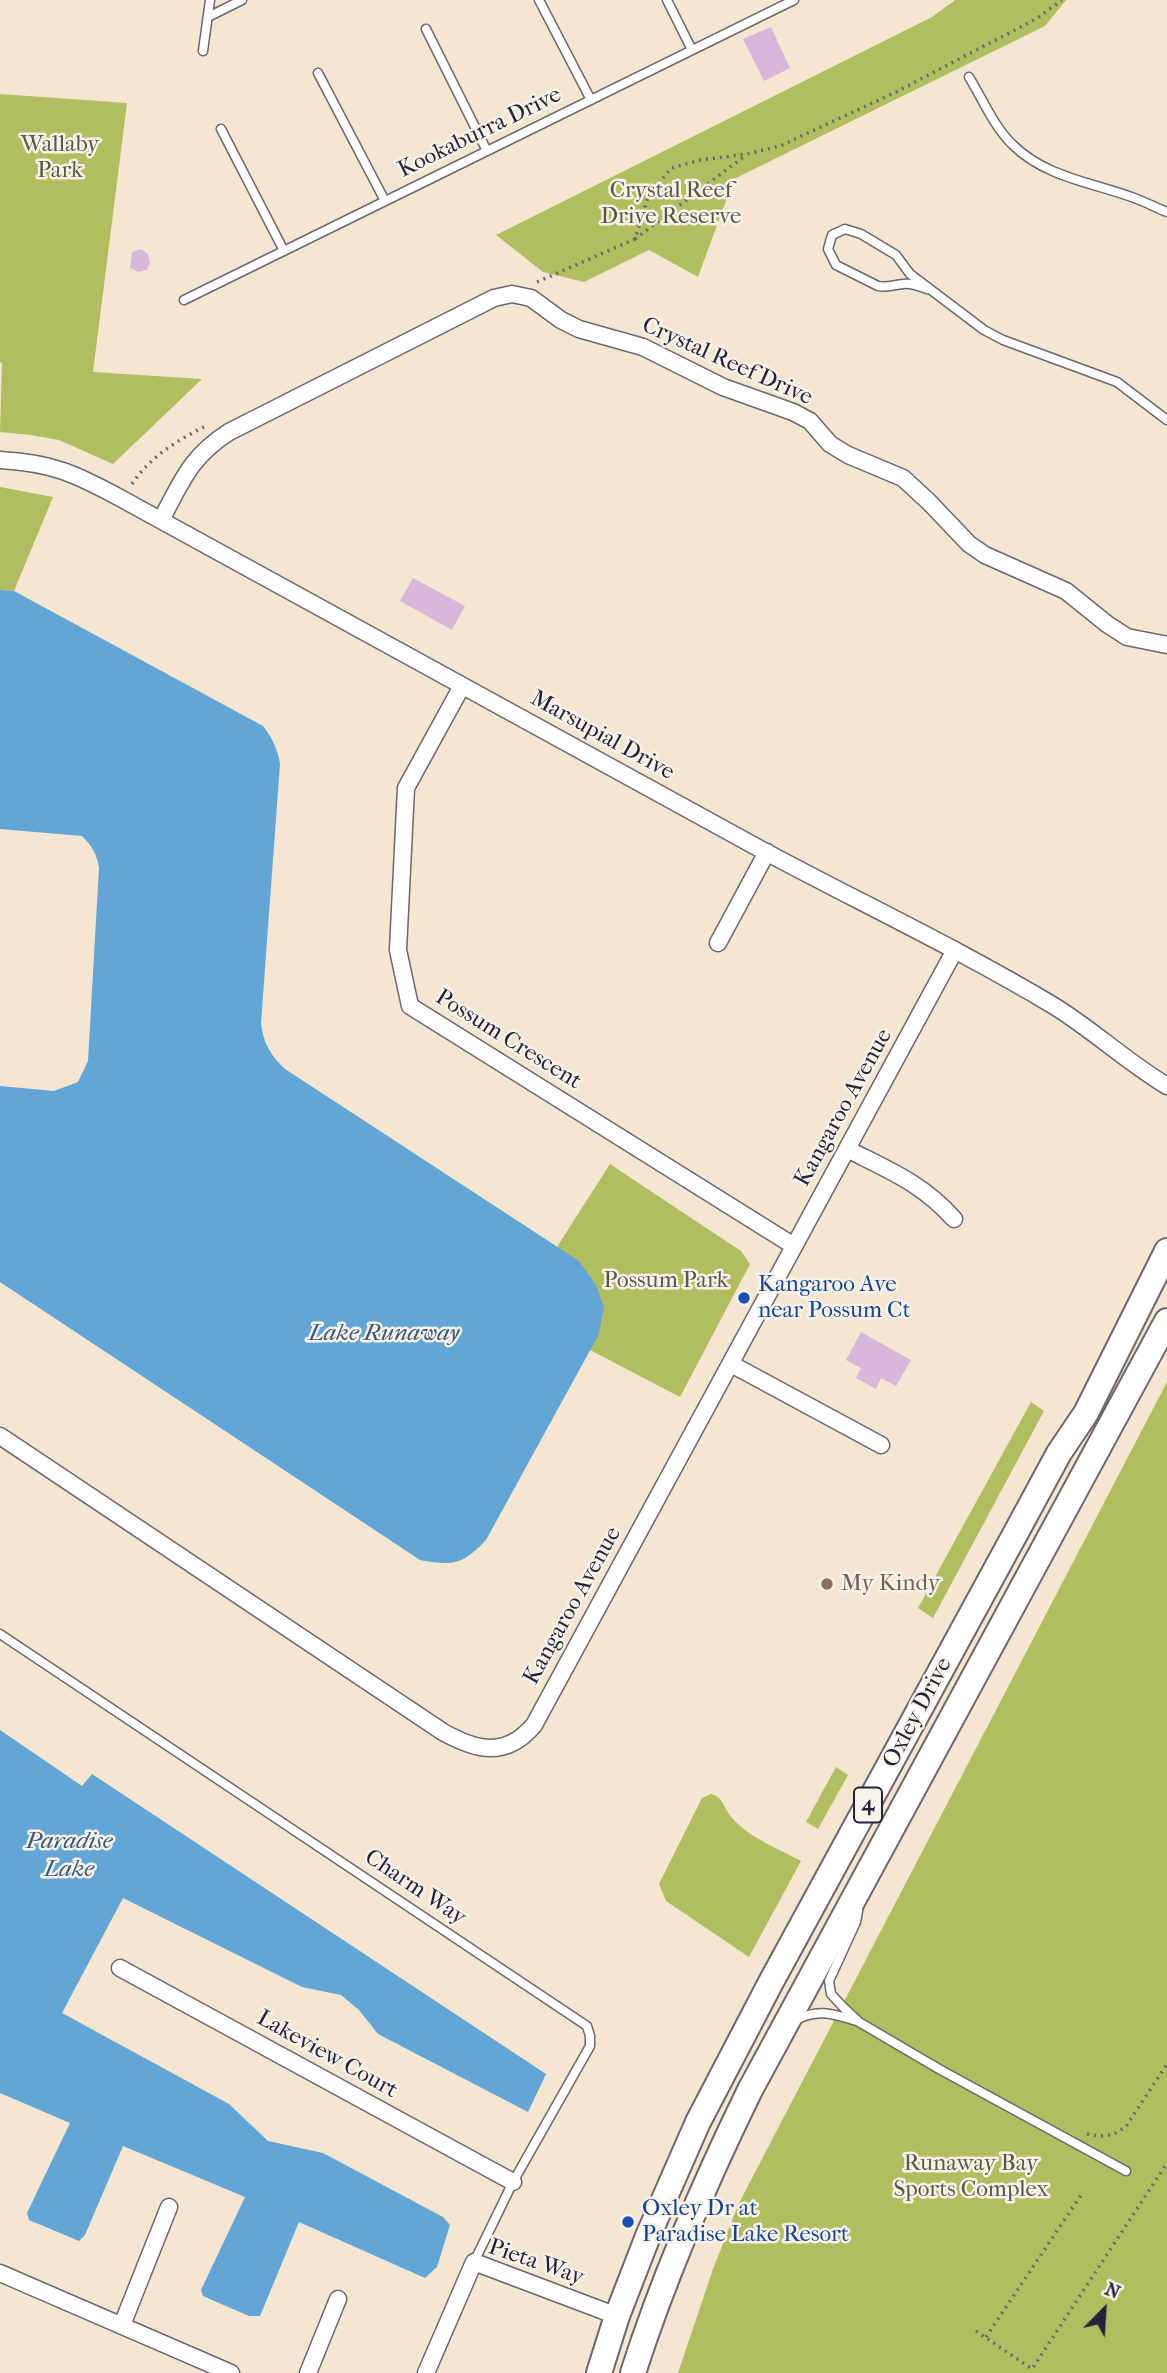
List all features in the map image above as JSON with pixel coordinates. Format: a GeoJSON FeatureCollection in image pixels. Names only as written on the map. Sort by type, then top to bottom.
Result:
{"type":"FeatureCollection","features":[{"type":"Feature","properties":{"kind":"main road","name":"Oxley Drive"},"geometry":{"type":"LineString","coordinates":[[599,2373],[617,2316],[653,2223],[704,2110],[1042,1484],[1086,1413],[1167,1251]]}},
{"type":"Feature","properties":{"kind":"main road","name":"Oxley Drive"},"geometry":{"type":"LineString","coordinates":[[633,2373],[656,2303],[699,2197],[745,2102],[1167,1321]]}},
{"type":"Feature","properties":{"kind":"street","name":"Crystal Reef Drive"},"geometry":{"type":"LineString","coordinates":[[161,520],[194,460],[208,445],[494,298],[512,294],[531,299],[579,329],[643,347],[702,377],[777,405],[810,421],[830,444],[848,455],[903,478],[977,550],[1010,568],[1066,591],[1128,637],[1167,645]]}},
{"type":"Feature","properties":{"kind":"street","name":"Marsupial Drive"},"geometry":{"type":"LineString","coordinates":[[0,460],[50,466],[86,480],[122,499],[767,852],[955,950],[1055,1007],[1146,1074],[1167,1086]]}},
{"type":"Feature","properties":{"kind":"street","name":"Possum Crescent"},"geometry":{"type":"LineString","coordinates":[[462,686],[406,788],[398,950],[410,1006],[794,1246]]}},
{"type":"Feature","properties":{"kind":"street"},"geometry":{"type":"LineString","coordinates":[[718,943],[767,852]]}},
{"type":"Feature","properties":{"kind":"street","name":"Kangaroo Avenue"},"geometry":{"type":"LineString","coordinates":[[0,1436],[443,1732],[486,1749],[515,1742],[525,1736],[534,1725],[955,950]]}},
{"type":"Feature","properties":{"kind":"street"},"geometry":{"type":"LineString","coordinates":[[847,1149],[917,1185],[939,1202],[954,1219]]}},
{"type":"Feature","properties":{"kind":"street"},"geometry":{"type":"LineString","coordinates":[[730,1364],[881,1444]]}},
{"type":"Feature","properties":{"kind":"street","name":"Lakeview Court"},"geometry":{"type":"LineString","coordinates":[[120,1968],[513,2182]]}},
{"type":"Feature","properties":{"kind":"street"},"geometry":{"type":"LineString","coordinates":[[122,2325],[169,2207]]}},
{"type":"Feature","properties":{"kind":"street","name":"Pieta Way"},"geometry":{"type":"LineString","coordinates":[[426,2373],[474,2262],[617,2316]]}},
{"type":"Feature","properties":{"kind":"street"},"geometry":{"type":"LineString","coordinates":[[0,2273],[231,2373]]}},
{"type":"Feature","properties":{"kind":"street"},"geometry":{"type":"LineString","coordinates":[[308,2373],[338,2299]]}},
{"type":"Feature","properties":{"kind":"lane"},"geometry":{"type":"LineString","coordinates":[[203,51],[210,0]]}},
{"type":"Feature","properties":{"kind":"lane"},"geometry":{"type":"LineString","coordinates":[[208,17],[242,0]]}},
{"type":"Feature","properties":{"kind":"lane"},"geometry":{"type":"LineString","coordinates":[[539,0],[591,100]]}},
{"type":"Feature","properties":{"kind":"lane"},"geometry":{"type":"LineString","coordinates":[[667,0],[692,50]]}},
{"type":"Feature","properties":{"kind":"lane","name":"Kookaburra Drive"},"geometry":{"type":"LineString","coordinates":[[184,300],[793,0]]}},
{"type":"Feature","properties":{"kind":"lane"},"geometry":{"type":"LineString","coordinates":[[426,29],[487,151]]}},
{"type":"Feature","properties":{"kind":"lane"},"geometry":{"type":"LineString","coordinates":[[318,73],[386,201]]}},
{"type":"Feature","properties":{"kind":"lane"},"geometry":{"type":"LineString","coordinates":[[969,77],[1004,135],[1024,154],[1048,169],[1138,199],[1167,212]]}},
{"type":"Feature","properties":{"kind":"lane"},"geometry":{"type":"LineString","coordinates":[[220,129],[284,251]]}},
{"type":"Feature","properties":{"kind":"lane"},"geometry":{"type":"LineString","coordinates":[[927,289],[915,285],[885,288],[836,265],[828,249],[832,235],[845,229],[861,234],[896,255],[910,274],[927,289],[995,337],[1117,382],[1167,420]]}},
{"type":"Feature","properties":{"kind":"lane","name":"Charm Way"},"geometry":{"type":"LineString","coordinates":[[0,1634],[587,2026],[590,2046],[513,2182],[474,2262]]}},
{"type":"Feature","properties":{"kind":"lane"},"geometry":{"type":"LineString","coordinates":[[859,2022],[831,1994],[829,1981],[856,1922],[861,1887]]}},
{"type":"Feature","properties":{"kind":"lane"},"geometry":{"type":"LineString","coordinates":[[785,2026],[813,2012],[838,2015],[859,2022],[1126,2171]]}},
{"type":"Feature","properties":{"kind":"path"},"geometry":{"type":"LineString","coordinates":[[635,239],[648,197],[671,168],[780,146],[894,93],[1035,19],[1062,0]]}},
{"type":"Feature","properties":{"kind":"path"},"geometry":{"type":"LineString","coordinates":[[527,284],[539,282],[635,239],[747,154]]}},
{"type":"Feature","properties":{"kind":"path"},"geometry":{"type":"LineString","coordinates":[[122,499],[154,458],[206,426]]}},
{"type":"Feature","properties":{"kind":"path"},"geometry":{"type":"LineString","coordinates":[[1075,2143],[1081,2133],[1104,2137],[1127,2125],[1167,2064]]}},
{"type":"Feature","properties":{"kind":"path"},"geometry":{"type":"LineString","coordinates":[[976,2331],[1032,2369],[1167,2163]]}},
{"type":"Feature","properties":{"kind":"path"},"geometry":{"type":"LineString","coordinates":[[986,2337],[1081,2195]]}},
{"type":"Feature","properties":{"kind":"green space","name":"Crystal Reef Drive Reserve"},"geometry":{"type":"Polygon","coordinates":[[[955,0],[1066,0],[1045,26],[734,179],[698,277],[649,250],[584,282],[543,272],[496,235],[932,17],[955,0]]]}},
{"type":"Feature","properties":{"kind":"green space","name":"Wallaby Park"},"geometry":{"type":"Polygon","coordinates":[[[0,94],[127,103],[93,372],[202,379],[113,464],[59,440],[0,432],[0,94]]]}},
{"type":"Feature","properties":{"kind":"green space"},"geometry":{"type":"Polygon","coordinates":[[[0,487],[53,497],[14,591],[0,590],[0,487]]]}},
{"type":"Feature","properties":{"kind":"green space","name":"Possum Park"},"geometry":{"type":"Polygon","coordinates":[[[610,1164],[741,1251],[750,1264],[680,1397],[590,1350],[598,1332],[602,1303],[591,1281],[557,1247],[610,1164]]]}},
{"type":"Feature","properties":{"kind":"green space","name":"Runaway Bay Sports Complex"},"geometry":{"type":"Polygon","coordinates":[[[1167,1382],[1167,2373],[678,2373],[713,2269],[739,2203],[1167,1382]]]}},
{"type":"Feature","properties":{"kind":"green space"},"geometry":{"type":"Polygon","coordinates":[[[1031,1402],[1044,1411],[933,1618],[918,1608],[1031,1402]]]}},
{"type":"Feature","properties":{"kind":"green space"},"geometry":{"type":"Polygon","coordinates":[[[836,1767],[848,1775],[818,1829],[806,1822],[836,1767]]]}},
{"type":"Feature","properties":{"kind":"green space"},"geometry":{"type":"Polygon","coordinates":[[[711,1794],[722,1801],[730,1816],[748,1832],[801,1861],[749,1957],[666,1901],[659,1884],[702,1798],[711,1794]]]}},
{"type":"Feature","properties":{"kind":"water","name":"Lake Runaway"},"geometry":{"type":"Polygon","coordinates":[[[0,590],[14,591],[263,726],[274,744],[280,764],[261,1023],[268,1049],[285,1069],[579,1261],[596,1285],[604,1307],[599,1334],[486,1540],[464,1559],[449,1563],[420,1560],[0,1282],[0,1086],[54,1091],[78,1082],[88,1061],[99,868],[93,850],[82,836],[0,829],[0,590]]]}},
{"type":"Feature","properties":{"kind":"water","name":"Paradise Lake"},"geometry":{"type":"Polygon","coordinates":[[[0,1730],[82,1786],[92,1774],[546,2074],[528,2112],[378,2034],[359,2010],[341,1995],[302,1987],[123,1898],[62,2013],[229,2104],[268,2141],[323,2153],[443,2217],[450,2225],[437,2267],[425,2278],[299,2222],[260,2316],[249,2316],[203,2296],[201,2290],[245,2197],[123,2146],[85,2235],[79,2241],[29,2220],[27,2213],[70,2123],[0,2093],[0,1730]]]}},
{"type":"Feature","properties":{"kind":"building"},"geometry":{"type":"Polygon","coordinates":[[[771,27],[790,68],[764,81],[743,39],[771,27]]]}},
{"type":"Feature","properties":{"kind":"building"},"geometry":{"type":"Polygon","coordinates":[[[141,249],[148,254],[150,262],[147,270],[138,272],[130,268],[132,252],[141,249]]]}},
{"type":"Feature","properties":{"kind":"building"},"geometry":{"type":"Polygon","coordinates":[[[413,578],[465,606],[452,630],[400,601],[413,578]]]}},
{"type":"Feature","properties":{"kind":"building"},"geometry":{"type":"Polygon","coordinates":[[[861,1332],[911,1360],[896,1386],[881,1378],[876,1389],[856,1378],[861,1368],[846,1360],[861,1332]]]}},
{"type":"Feature","properties":{"kind":"place","name":"Kangaroo Ave near Possum Ct"},"geometry":{"type":"Point","coordinates":[744,1298]}},
{"type":"Feature","properties":{"kind":"place","name":"My Kindy"},"geometry":{"type":"Point","coordinates":[827,1584]}},
{"type":"Feature","properties":{"kind":"place","name":"Oxley Dr at Paradise Lake Resort"},"geometry":{"type":"Point","coordinates":[628,2222]}}]}
